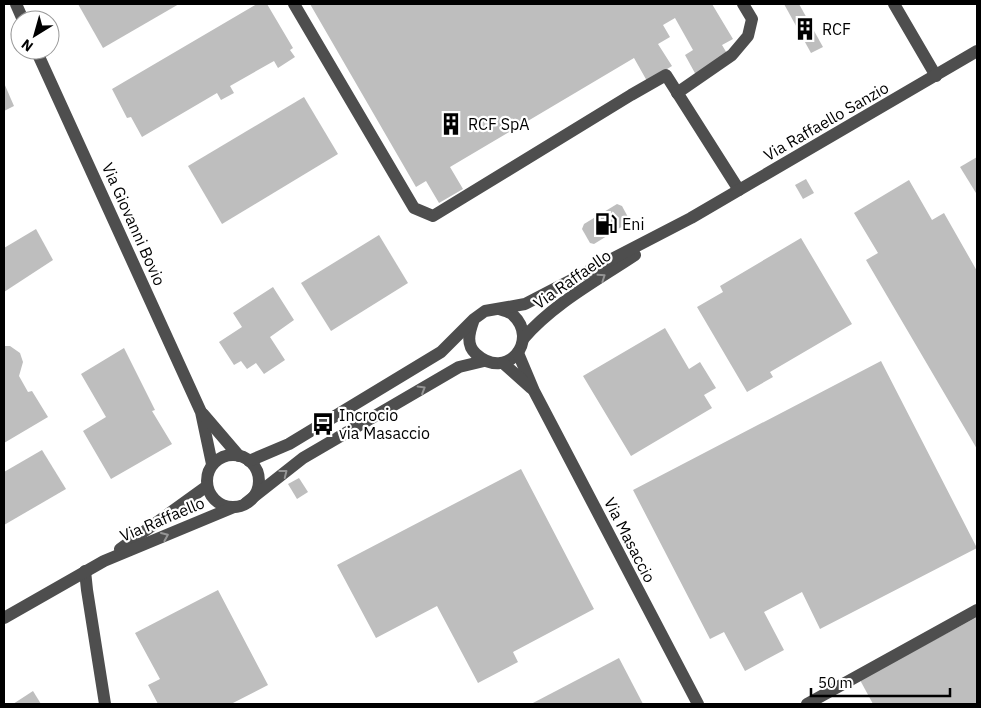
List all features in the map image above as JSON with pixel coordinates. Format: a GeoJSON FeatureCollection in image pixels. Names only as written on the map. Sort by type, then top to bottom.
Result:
{"type":"FeatureCollection","features":[{"type":"Feature","properties":{"kind":"street"},"geometry":{"type":"LineString","coordinates":[[294,4],[414,208],[433,216],[630,95],[666,76],[739,190]]}},
{"type":"Feature","properties":{"kind":"street"},"geometry":{"type":"LineString","coordinates":[[677,93],[732,55],[748,36],[752,18],[743,4]]}},
{"type":"Feature","properties":{"kind":"street"},"geometry":{"type":"LineString","coordinates":[[894,4],[936,76]]}},
{"type":"Feature","properties":{"kind":"street","name":"Via Raffaello Sanzio"},"geometry":{"type":"LineString","coordinates":[[691,218],[977,51]]}},
{"type":"Feature","properties":{"kind":"street","name":"Via Giovanni Bovio"},"geometry":{"type":"LineString","coordinates":[[41,60],[201,412],[212,464]]}},
{"type":"Feature","properties":{"kind":"street","name":"Via Raffaello"},"geometry":{"type":"LineString","coordinates":[[240,505],[221,504],[213,497],[207,486],[208,474],[212,464],[219,458],[230,455],[244,458],[289,444],[441,352],[485,311],[525,304],[691,218]]}},
{"type":"Feature","properties":{"kind":"street","name":"Via Raffaello"},"geometry":{"type":"LineString","coordinates":[[518,353],[523,339],[532,328],[557,307],[691,218]]}},
{"type":"Feature","properties":{"kind":"street","name":"Via Raffaello"},"geometry":{"type":"LineString","coordinates":[[499,309],[512,314],[521,325],[523,339]]}},
{"type":"Feature","properties":{"kind":"street"},"geometry":{"type":"LineString","coordinates":[[474,320],[468,335],[472,350],[484,361]]}},
{"type":"Feature","properties":{"kind":"street"},"geometry":{"type":"LineString","coordinates":[[503,363],[518,353]]}},
{"type":"Feature","properties":{"kind":"street","name":"Via Masaccio"},"geometry":{"type":"LineString","coordinates":[[518,353],[534,391],[698,704]]}},
{"type":"Feature","properties":{"kind":"street","name":"Via Raffaello"},"geometry":{"type":"LineString","coordinates":[[4,618],[104,561],[240,505],[303,458],[458,367],[484,361],[493,364],[503,363]]}},
{"type":"Feature","properties":{"kind":"street","name":"Via Masaccio"},"geometry":{"type":"LineString","coordinates":[[503,363],[534,391]]}},
{"type":"Feature","properties":{"kind":"street","name":"Via Giovanni Bovio"},"geometry":{"type":"LineString","coordinates":[[201,412],[244,458]]}},
{"type":"Feature","properties":{"kind":"street"},"geometry":{"type":"LineString","coordinates":[[240,505],[252,498],[258,484],[257,472],[244,458]]}},
{"type":"Feature","properties":{"kind":"street","name":"Via Raffaello"},"geometry":{"type":"LineString","coordinates":[[104,561],[207,486]]}},
{"type":"Feature","properties":{"kind":"street"},"geometry":{"type":"LineString","coordinates":[[85,571],[105,704]]}},
{"type":"Feature","properties":{"kind":"street"},"geometry":{"type":"LineString","coordinates":[[808,704],[977,610]]}},
{"type":"Feature","properties":{"kind":"building"},"geometry":{"type":"Polygon","coordinates":[[[78,4],[179,4],[103,48],[78,4]]]}},
{"type":"Feature","properties":{"kind":"building"},"geometry":{"type":"Polygon","coordinates":[[[257,4],[267,4],[293,48],[290,50],[295,57],[278,68],[274,61],[230,86],[234,93],[221,100],[217,93],[142,137],[131,117],[127,118],[112,89],[257,4]]]}},
{"type":"Feature","properties":{"kind":"building","name":"RCF SpA"},"geometry":{"type":"Polygon","coordinates":[[[310,4],[712,4],[733,39],[722,45],[728,55],[696,75],[685,55],[693,50],[675,18],[663,25],[670,37],[658,44],[672,66],[647,81],[634,58],[450,167],[463,189],[439,203],[426,181],[416,187],[310,4]]]}},
{"type":"Feature","properties":{"kind":"building","name":"RCF"},"geometry":{"type":"Polygon","coordinates":[[[784,4],[799,4],[823,47],[811,53],[784,4]]]}},
{"type":"Feature","properties":{"kind":"building"},"geometry":{"type":"Polygon","coordinates":[[[4,83],[14,106],[4,111],[4,83]]]}},
{"type":"Feature","properties":{"kind":"building"},"geometry":{"type":"Polygon","coordinates":[[[304,97],[338,154],[222,224],[188,166],[304,97]]]}},
{"type":"Feature","properties":{"kind":"building"},"geometry":{"type":"Polygon","coordinates":[[[977,157],[977,192],[976,193],[960,167],[977,157]]]}},
{"type":"Feature","properties":{"kind":"building"},"geometry":{"type":"Polygon","coordinates":[[[806,179],[814,193],[803,199],[795,185],[806,179]]]}},
{"type":"Feature","properties":{"kind":"building"},"geometry":{"type":"Polygon","coordinates":[[[909,180],[932,220],[944,213],[977,271],[977,449],[866,260],[878,253],[854,213],[909,180]]]}},
{"type":"Feature","properties":{"kind":"building","name":"Eni"},"geometry":{"type":"Polygon","coordinates":[[[617,204],[622,206],[629,219],[628,223],[594,244],[590,243],[582,229],[584,224],[617,204]]]}},
{"type":"Feature","properties":{"kind":"building"},"geometry":{"type":"Polygon","coordinates":[[[36,229],[53,260],[4,292],[4,248],[36,229]]]}},
{"type":"Feature","properties":{"kind":"building"},"geometry":{"type":"Polygon","coordinates":[[[379,235],[408,283],[331,331],[301,283],[379,235]]]}},
{"type":"Feature","properties":{"kind":"building"},"geometry":{"type":"Polygon","coordinates":[[[801,238],[852,324],[770,372],[773,377],[747,392],[697,307],[723,292],[720,286],[801,238]]]}},
{"type":"Feature","properties":{"kind":"building"},"geometry":{"type":"Polygon","coordinates":[[[273,287],[294,320],[270,337],[285,360],[264,374],[256,363],[247,369],[241,361],[234,365],[219,342],[242,327],[233,313],[273,287]]]}},
{"type":"Feature","properties":{"kind":"building"},"geometry":{"type":"Polygon","coordinates":[[[665,328],[689,369],[700,362],[716,388],[704,395],[712,408],[631,456],[583,376],[665,328]]]}},
{"type":"Feature","properties":{"kind":"building"},"geometry":{"type":"Polygon","coordinates":[[[4,346],[10,346],[20,353],[23,362],[19,376],[28,392],[32,391],[48,417],[4,443],[4,346]]]}},
{"type":"Feature","properties":{"kind":"building"},"geometry":{"type":"Polygon","coordinates":[[[124,348],[155,410],[152,411],[172,444],[111,479],[83,431],[106,417],[81,374],[124,348]]]}},
{"type":"Feature","properties":{"kind":"building"},"geometry":{"type":"Polygon","coordinates":[[[881,361],[977,548],[820,629],[802,592],[764,612],[784,650],[745,671],[724,632],[710,639],[633,490],[881,361]]]}},
{"type":"Feature","properties":{"kind":"building"},"geometry":{"type":"Polygon","coordinates":[[[42,450],[66,489],[4,525],[4,472],[42,450]]]}},
{"type":"Feature","properties":{"kind":"building"},"geometry":{"type":"Polygon","coordinates":[[[521,469],[594,609],[513,652],[518,662],[478,683],[437,606],[376,638],[337,565],[521,469]]]}},
{"type":"Feature","properties":{"kind":"building"},"geometry":{"type":"Polygon","coordinates":[[[299,478],[308,492],[297,499],[288,484],[299,478]]]}},
{"type":"Feature","properties":{"kind":"building"},"geometry":{"type":"Polygon","coordinates":[[[218,590],[268,685],[231,704],[158,704],[148,685],[160,679],[135,633],[218,590]]]}},
{"type":"Feature","properties":{"kind":"building"},"geometry":{"type":"Polygon","coordinates":[[[977,617],[977,704],[873,704],[860,680],[977,617]]]}},
{"type":"Feature","properties":{"kind":"building"},"geometry":{"type":"Polygon","coordinates":[[[619,658],[643,704],[531,704],[619,658]]]}},
{"type":"Feature","properties":{"kind":"building"},"geometry":{"type":"Polygon","coordinates":[[[33,691],[41,704],[13,704],[33,691]]]}},
{"type":"Feature","properties":{"kind":"place","name":"RCF"},"geometry":{"type":"Point","coordinates":[805,29]}},
{"type":"Feature","properties":{"kind":"place","name":"RCF SpA"},"geometry":{"type":"Point","coordinates":[451,124]}},
{"type":"Feature","properties":{"kind":"place","name":"Eni"},"geometry":{"type":"Point","coordinates":[606,224]}},
{"type":"Feature","properties":{"kind":"place","name":"Incrocio via Masaccio"},"geometry":{"type":"Point","coordinates":[323,424]}}]}
